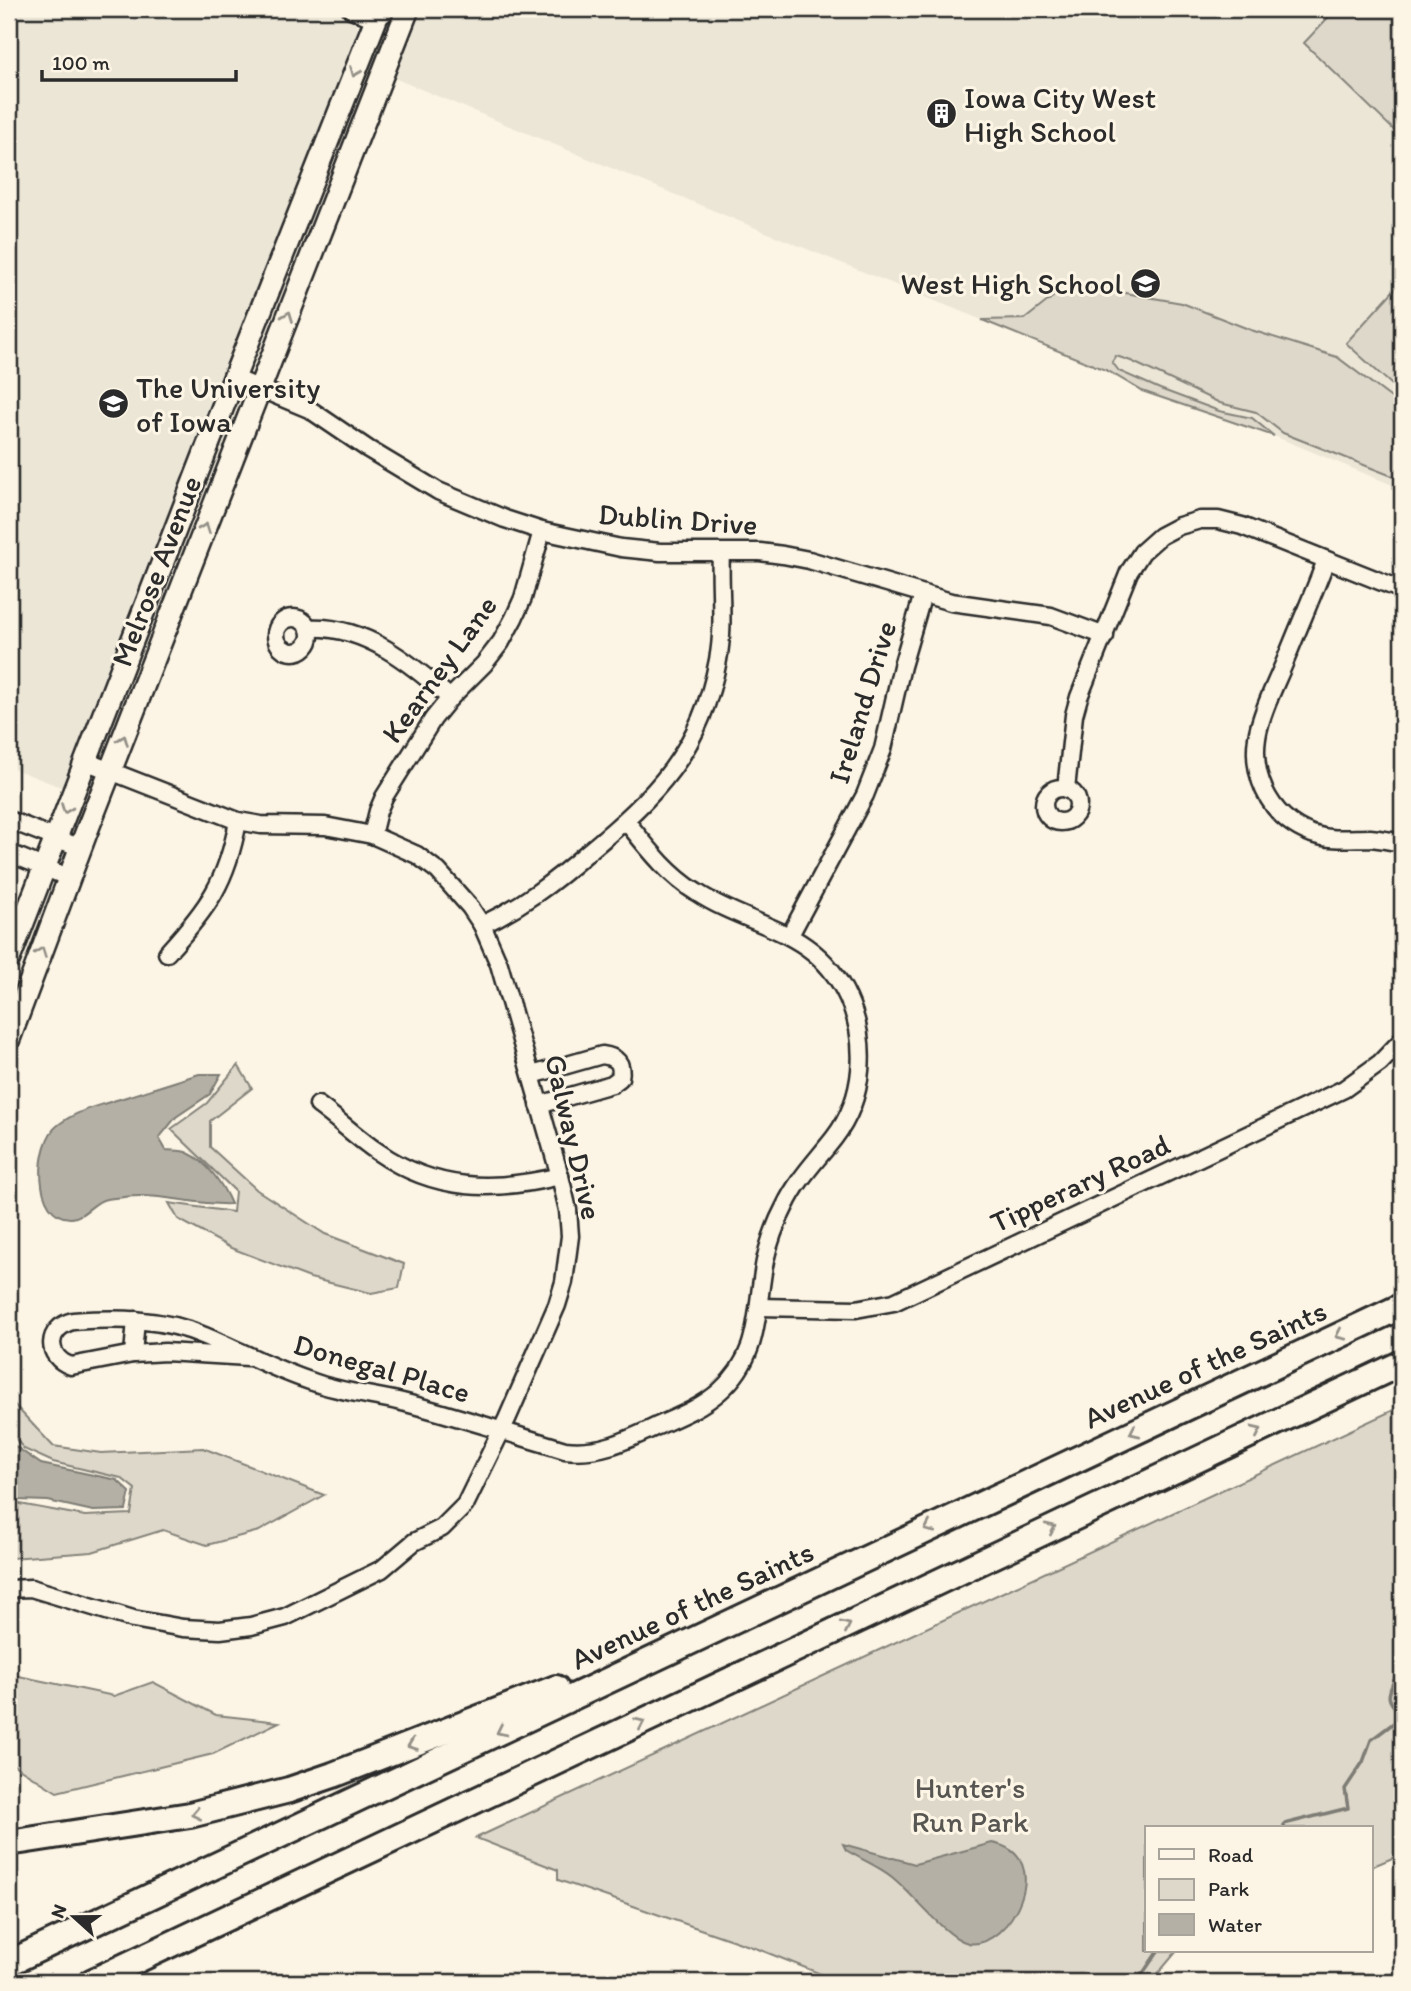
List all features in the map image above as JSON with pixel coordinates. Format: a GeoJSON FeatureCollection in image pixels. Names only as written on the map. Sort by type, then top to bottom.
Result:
{"type":"FeatureCollection","features":[{"type":"Feature","properties":{"kind":"highway","name":"Avenue of the Saints"},"geometry":{"type":"LineString","coordinates":[[9,1963],[1402,1306]]}},
{"type":"Feature","properties":{"kind":"highway"},"geometry":{"type":"LineString","coordinates":[[91,1982],[1402,1363]]}},
{"type":"Feature","properties":{"kind":"highway"},"geometry":{"type":"LineString","coordinates":[[9,1843],[190,1815],[289,1790],[727,1623]]}},
{"type":"Feature","properties":{"kind":"highway"},"geometry":{"type":"LineString","coordinates":[[132,1982],[598,1742]]}},
{"type":"Feature","properties":{"kind":"main road","name":"Melrose Avenue"},"geometry":{"type":"LineString","coordinates":[[9,1039],[110,771],[408,9]]}},
{"type":"Feature","properties":{"kind":"main road","name":"Melrose Avenue"},"geometry":{"type":"LineString","coordinates":[[9,959],[234,378],[381,12]]}},
{"type":"Feature","properties":{"kind":"street"},"geometry":{"type":"LineString","coordinates":[[351,9],[381,12]]}},
{"type":"Feature","properties":{"kind":"street","name":"Dublin Drive"},"geometry":{"type":"LineString","coordinates":[[234,378],[309,409],[379,456],[438,491],[493,515],[542,531],[621,548],[660,552],[760,552],[809,560],[975,607],[1051,616],[1105,636]]}},
{"type":"Feature","properties":{"kind":"street"},"geometry":{"type":"LineString","coordinates":[[1066,789],[1074,715],[1129,572],[1142,552],[1160,536],[1179,526],[1200,520],[1218,520],[1242,526],[1402,590]]}},
{"type":"Feature","properties":{"kind":"street","name":"Kearney Lane"},"geometry":{"type":"LineString","coordinates":[[372,835],[384,797],[433,719],[501,642],[523,598],[542,531]]}},
{"type":"Feature","properties":{"kind":"street"},"geometry":{"type":"LineString","coordinates":[[482,925],[512,911],[538,894],[626,821],[670,775],[701,718],[712,688],[719,656],[722,617],[720,553]]}},
{"type":"Feature","properties":{"kind":"street"},"geometry":{"type":"LineString","coordinates":[[1325,559],[1260,723],[1255,758],[1260,781],[1267,798],[1277,811],[1290,823],[1314,835],[1402,843]]}},
{"type":"Feature","properties":{"kind":"street","name":"Ireland Drive"},"geometry":{"type":"LineString","coordinates":[[790,935],[865,795],[883,749],[902,666],[923,594]]}},
{"type":"Feature","properties":{"kind":"street"},"geometry":{"type":"LineString","coordinates":[[309,628],[324,627],[343,631],[374,642],[421,672],[450,698]]}},
{"type":"Feature","properties":{"kind":"street","name":"Galway Drive"},"geometry":{"type":"LineString","coordinates":[[9,1589],[31,1588],[133,1619],[183,1628],[220,1630],[251,1626],[285,1617],[382,1569],[414,1542],[442,1528],[454,1518],[473,1491],[557,1305],[564,1282],[570,1236],[561,1176],[499,964],[482,925],[456,889],[438,871],[417,855],[372,835],[325,826],[261,825],[239,821],[85,761]]}},
{"type":"Feature","properties":{"kind":"street"},"geometry":{"type":"LineString","coordinates":[[9,820],[81,848]]}},
{"type":"Feature","properties":{"kind":"street"},"geometry":{"type":"LineString","coordinates":[[167,953],[195,922],[220,884],[229,862],[239,821]]}},
{"type":"Feature","properties":{"kind":"street","name":"Donegal Place"},"geometry":{"type":"LineString","coordinates":[[248,1357],[199,1353],[133,1354],[71,1366],[57,1357],[52,1347],[57,1329],[64,1324],[96,1320],[136,1320],[204,1335],[248,1357],[312,1382],[347,1392],[404,1402],[565,1450],[596,1451],[617,1445],[692,1410],[719,1392],[733,1377],[753,1342],[766,1258],[772,1235],[785,1205],[800,1180],[846,1120],[859,1081],[861,1058],[856,1017],[838,980],[825,962],[790,935],[716,904],[696,892],[661,863],[626,821]]}},
{"type":"Feature","properties":{"kind":"street"},"geometry":{"type":"LineString","coordinates":[[9,853],[70,878]]}},
{"type":"Feature","properties":{"kind":"street","name":"Tipperary Road"},"geometry":{"type":"LineString","coordinates":[[759,1307],[856,1309],[894,1302],[1344,1089],[1380,1063],[1402,1040]]}},
{"type":"Feature","properties":{"kind":"street"},"geometry":{"type":"LineString","coordinates":[[532,1075],[602,1055],[619,1061],[622,1069],[620,1078],[612,1084],[540,1105]]}},
{"type":"Feature","properties":{"kind":"street"},"geometry":{"type":"LineString","coordinates":[[318,1105],[377,1152],[424,1176],[450,1183],[499,1188],[561,1176]]}},
{"type":"Feature","properties":{"kind":"street"},"geometry":{"type":"LineString","coordinates":[[133,1354],[136,1320]]}},
{"type":"Feature","properties":{"kind":"shaded area","name":"The University of Iowa"},"geometry":{"type":"Polygon","coordinates":[[[9,9],[333,9],[355,20],[361,34],[66,789],[9,767],[9,9]]]}},
{"type":"Feature","properties":{"kind":"shaded area","name":"West High School"},"geometry":{"type":"Polygon","coordinates":[[[415,9],[1402,9],[1402,489],[1274,436],[1142,391],[1108,371],[389,76],[415,9]]]}},
{"type":"Feature","properties":{"kind":"green space"},"geometry":{"type":"Polygon","coordinates":[[[1336,9],[1402,9],[1402,138],[1304,43],[1336,9]]]}},
{"type":"Feature","properties":{"kind":"green space"},"geometry":{"type":"Polygon","coordinates":[[[1402,281],[1402,394],[1346,343],[1402,281]]]}},
{"type":"Feature","properties":{"kind":"green space"},"geometry":{"type":"Polygon","coordinates":[[[1091,287],[1182,303],[1251,330],[1337,357],[1402,406],[1402,480],[1283,433],[1256,412],[1220,403],[1131,361],[1116,356],[1112,362],[1119,371],[1160,389],[1219,411],[1252,418],[1274,436],[1142,391],[1108,371],[982,320],[1025,319],[1054,296],[1069,290],[1091,287]]]}},
{"type":"Feature","properties":{"kind":"green space"},"geometry":{"type":"Polygon","coordinates":[[[238,1065],[252,1088],[210,1121],[210,1147],[257,1190],[325,1234],[404,1264],[399,1288],[371,1293],[310,1278],[231,1248],[178,1219],[169,1203],[233,1212],[235,1191],[171,1129],[207,1103],[238,1065]]]}},
{"type":"Feature","properties":{"kind":"green space"},"geometry":{"type":"Polygon","coordinates":[[[9,1399],[53,1446],[101,1453],[203,1448],[324,1495],[259,1531],[207,1545],[163,1530],[92,1552],[11,1558],[9,1502],[85,1516],[131,1514],[135,1489],[121,1478],[53,1462],[24,1449],[9,1431],[9,1399]]]}},
{"type":"Feature","properties":{"kind":"green space","name":"Hunter's Run Park"},"geometry":{"type":"Polygon","coordinates":[[[1402,1406],[1402,1854],[1372,1867],[1372,1826],[1145,1826],[1145,1952],[1176,1952],[1151,1982],[841,1982],[758,1949],[558,1880],[558,1870],[476,1838],[1402,1406]]]}},
{"type":"Feature","properties":{"kind":"green space"},"geometry":{"type":"Polygon","coordinates":[[[9,1674],[114,1696],[153,1682],[216,1715],[279,1722],[213,1754],[57,1792],[9,1762],[9,1674]]]}},
{"type":"Feature","properties":{"kind":"water"},"geometry":{"type":"Polygon","coordinates":[[[199,1074],[221,1074],[210,1094],[176,1117],[159,1138],[166,1150],[186,1152],[202,1162],[224,1189],[231,1204],[151,1196],[124,1197],[103,1200],[71,1218],[58,1215],[49,1206],[41,1178],[42,1162],[50,1134],[58,1125],[89,1108],[199,1074]]]}},
{"type":"Feature","properties":{"kind":"water"},"geometry":{"type":"Polygon","coordinates":[[[9,1442],[41,1464],[117,1480],[130,1492],[126,1510],[93,1511],[48,1501],[17,1500],[9,1497],[9,1442]]]}},
{"type":"Feature","properties":{"kind":"water"},"geometry":{"type":"Polygon","coordinates":[[[992,1843],[1012,1851],[1022,1865],[1025,1882],[1011,1918],[998,1932],[984,1941],[968,1943],[959,1940],[939,1924],[892,1877],[846,1850],[843,1844],[915,1864],[992,1843]]]}},
{"type":"Feature","properties":{"kind":"waterway"},"geometry":{"type":"LineString","coordinates":[[1284,1826],[1348,1808],[1345,1789],[1363,1762],[1371,1740],[1399,1719],[1399,1711],[1391,1702],[1389,1694],[1396,1675],[1402,1673]]}},
{"type":"Feature","properties":{"kind":"waterway"},"geometry":{"type":"LineString","coordinates":[[1137,1982],[1157,1952]]}},
{"type":"Feature","properties":{"kind":"place","name":"Iowa City West High School"},"geometry":{"type":"Point","coordinates":[941,114]}},
{"type":"Feature","properties":{"kind":"place","name":"West High School"},"geometry":{"type":"Point","coordinates":[1146,283]}},
{"type":"Feature","properties":{"kind":"place","name":"The University of Iowa"},"geometry":{"type":"Point","coordinates":[113,404]}}]}
